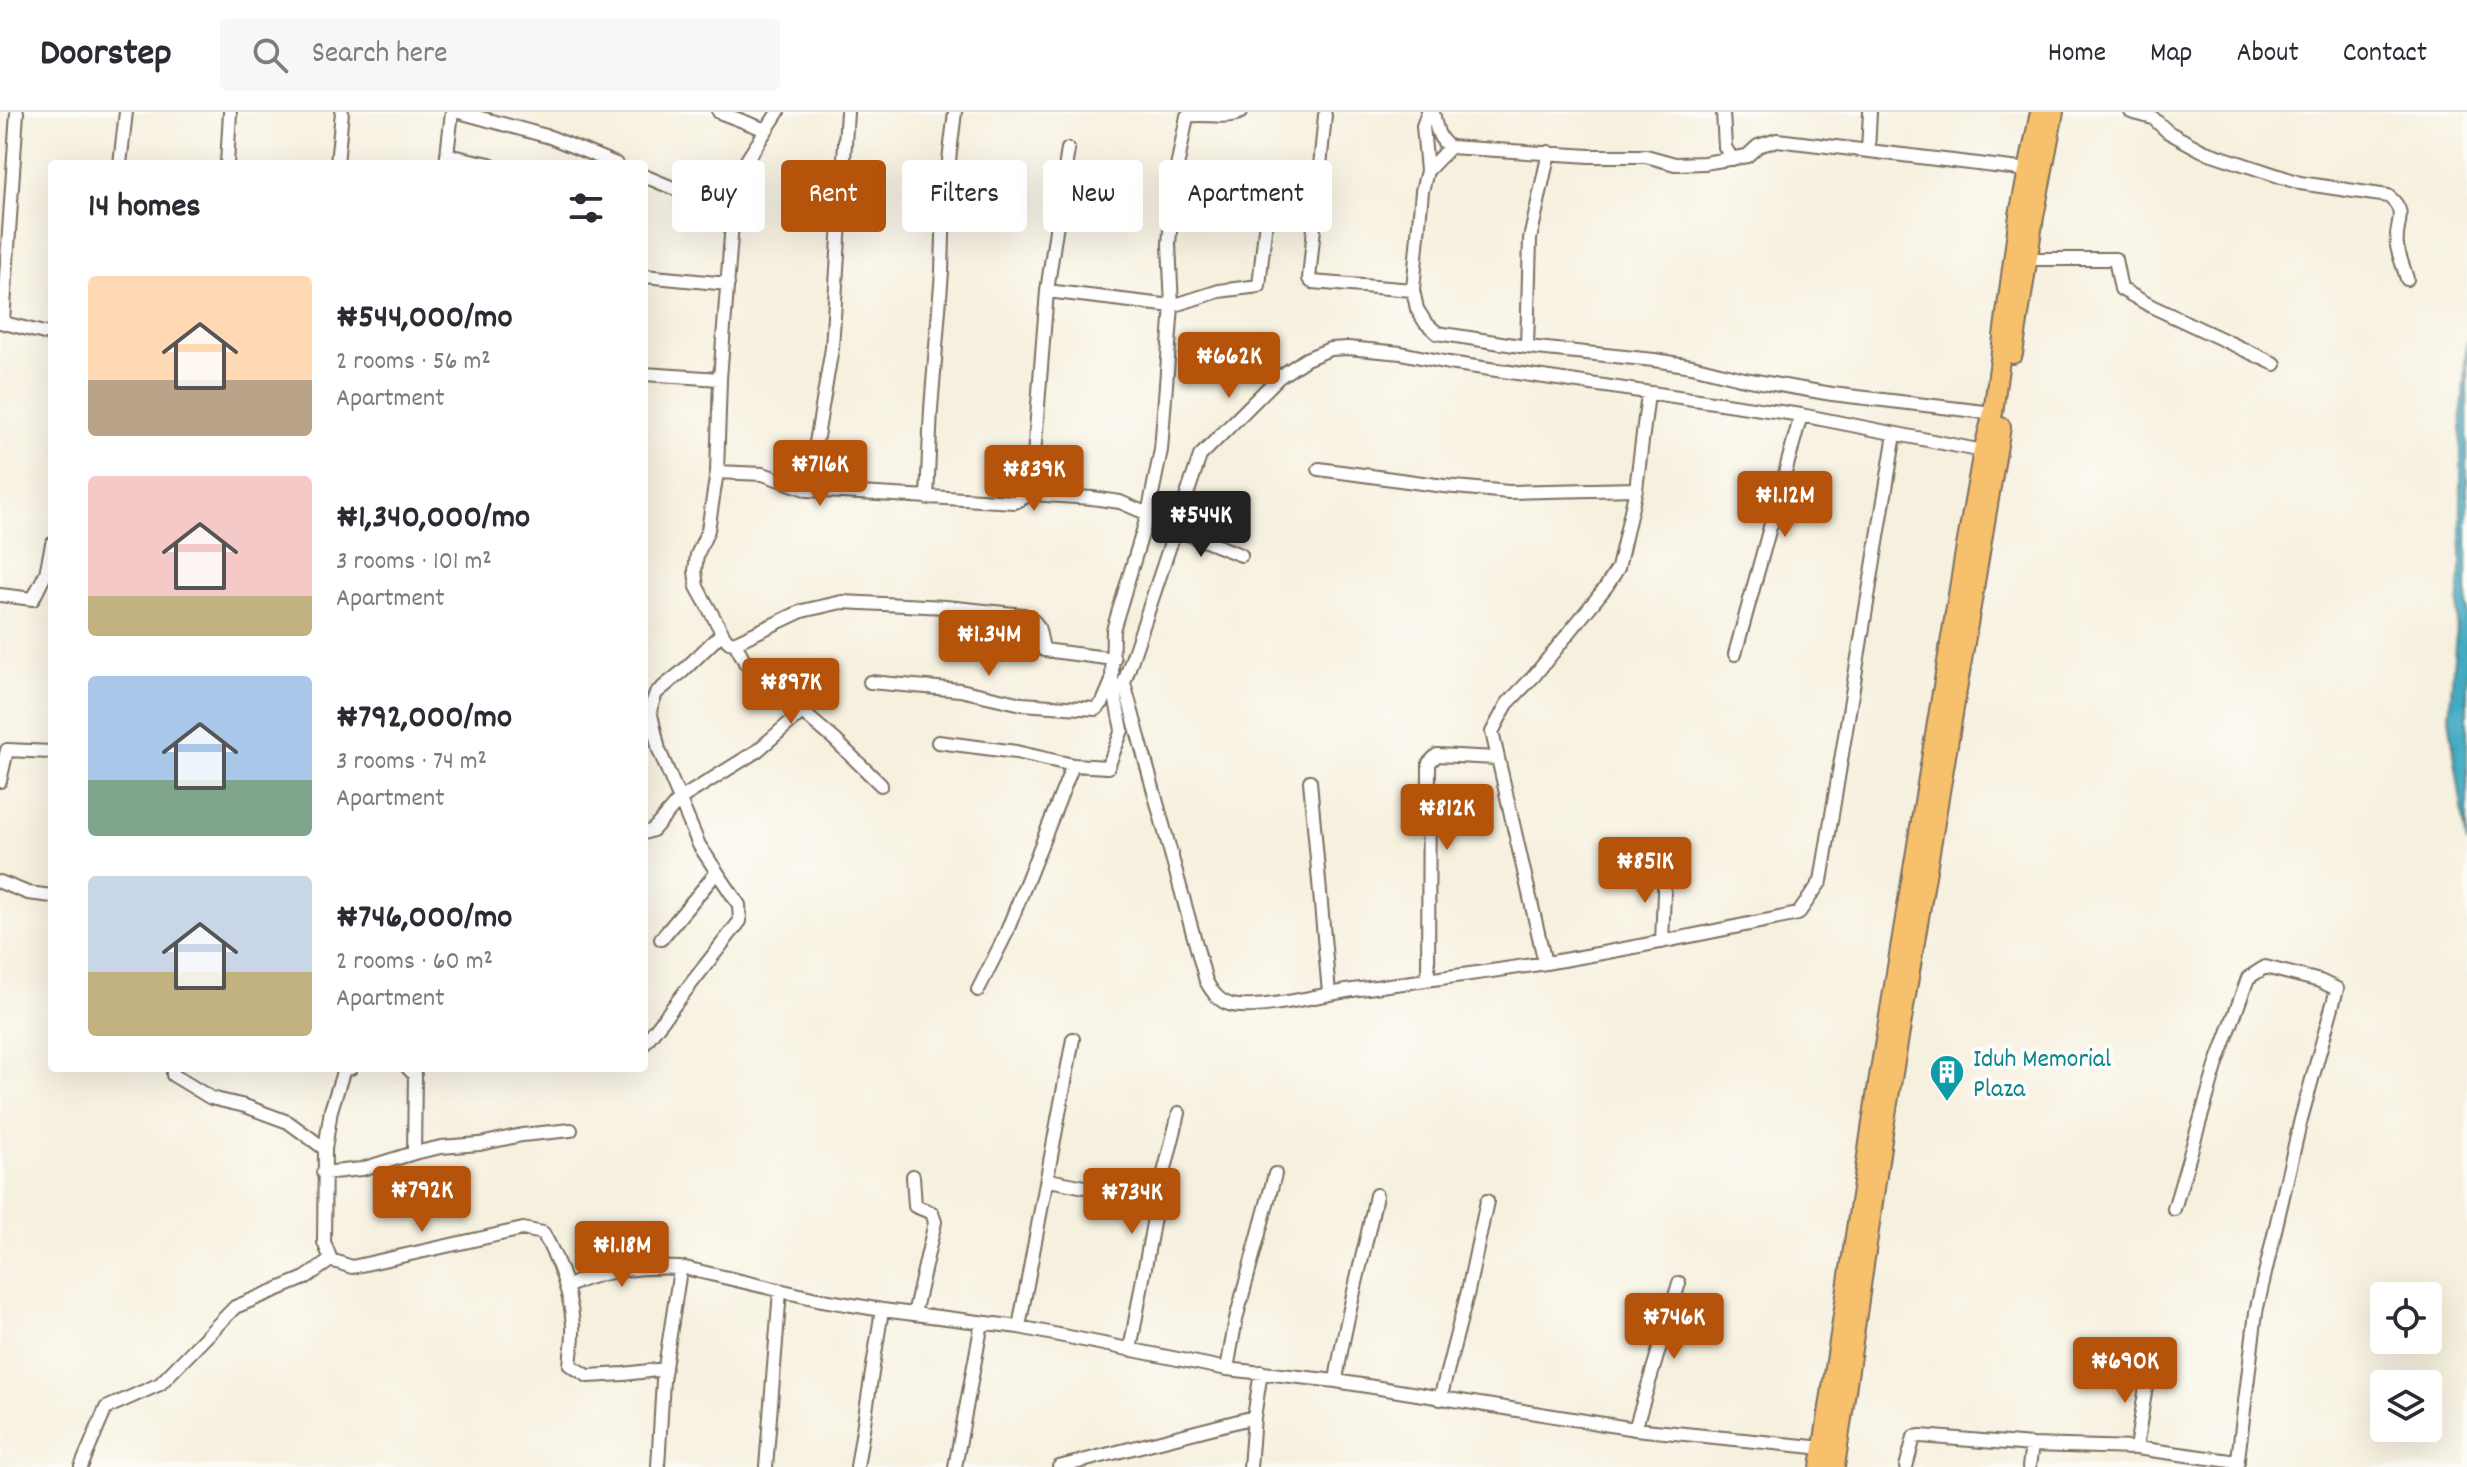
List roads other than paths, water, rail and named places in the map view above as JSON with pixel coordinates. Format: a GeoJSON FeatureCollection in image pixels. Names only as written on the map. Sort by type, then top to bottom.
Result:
{"type":"FeatureCollection","features":[{"type":"Feature","properties":{"kind":"highway"},"geometry":{"type":"LineString","coordinates":[[1820,1467],[2028,259],[2028,170],[2040,112]]}},
{"type":"Feature","properties":{"kind":"highway"},"geometry":{"type":"LineString","coordinates":[[1835,1467],[1886,1077],[1983,451],[1993,413],[2027,216],[2054,112]]}},
{"type":"Feature","properties":{"kind":"street"},"geometry":{"type":"LineString","coordinates":[[17,112],[2,322],[48,334]]}},
{"type":"Feature","properties":{"kind":"street"},"geometry":{"type":"LineString","coordinates":[[120,160],[126,112]]}},
{"type":"Feature","properties":{"kind":"street"},"geometry":{"type":"LineString","coordinates":[[227,160],[230,112]]}},
{"type":"Feature","properties":{"kind":"street"},"geometry":{"type":"LineString","coordinates":[[337,160],[342,112]]}},
{"type":"Feature","properties":{"kind":"street"},"geometry":{"type":"LineString","coordinates":[[447,159],[452,112]]}},
{"type":"Feature","properties":{"kind":"street"},"geometry":{"type":"LineString","coordinates":[[459,112],[550,137],[606,160]]}},
{"type":"Feature","properties":{"kind":"street"},"geometry":{"type":"LineString","coordinates":[[719,112],[766,130]]}},
{"type":"Feature","properties":{"kind":"street"},"geometry":{"type":"LineString","coordinates":[[747,160],[778,112]]}},
{"type":"Feature","properties":{"kind":"street"},"geometry":{"type":"LineString","coordinates":[[808,490],[832,348],[847,112]]}},
{"type":"Feature","properties":{"kind":"street"},"geometry":{"type":"LineString","coordinates":[[927,498],[944,201],[955,112]]}},
{"type":"Feature","properties":{"kind":"street"},"geometry":{"type":"LineString","coordinates":[[938,742],[1016,752],[1073,765],[1108,767],[1111,761],[1122,730],[1112,681],[1113,630],[1148,514],[1161,450],[1163,392],[1172,306],[1169,244],[1174,183],[1187,116],[1197,112],[1234,116],[1241,112]]}},
{"type":"Feature","properties":{"kind":"street"},"geometry":{"type":"LineString","coordinates":[[1430,112],[1442,142],[1450,147],[1590,156],[1646,156],[1675,164],[1747,156],[1758,146],[1777,140],[2028,170]]}},
{"type":"Feature","properties":{"kind":"street"},"geometry":{"type":"LineString","coordinates":[[1430,112],[1423,126],[1427,171],[1422,191],[1413,290],[1417,309],[1437,333],[1527,347],[1654,360],[1832,394],[1993,413]]}},
{"type":"Feature","properties":{"kind":"street"},"geometry":{"type":"LineString","coordinates":[[1723,112],[1725,147],[1732,159]]}},
{"type":"Feature","properties":{"kind":"street"},"geometry":{"type":"LineString","coordinates":[[1868,151],[1870,112]]}},
{"type":"Feature","properties":{"kind":"street"},"geometry":{"type":"LineString","coordinates":[[2131,112],[2153,118],[2168,132],[2203,151],[2300,183],[2388,196],[2398,204],[2401,213],[2397,244],[2407,279]]}},
{"type":"Feature","properties":{"kind":"street"},"geometry":{"type":"LineString","coordinates":[[1320,160],[1325,115]]}},
{"type":"Feature","properties":{"kind":"street"},"geometry":{"type":"LineString","coordinates":[[1427,171],[1450,147]]}},
{"type":"Feature","properties":{"kind":"street"},"geometry":{"type":"LineString","coordinates":[[1031,494],[1047,291],[1068,149]]}},
{"type":"Feature","properties":{"kind":"street"},"geometry":{"type":"LineString","coordinates":[[1527,347],[1530,239],[1549,152]]}},
{"type":"Feature","properties":{"kind":"street"},"geometry":{"type":"LineString","coordinates":[[648,178],[672,188]]}},
{"type":"Feature","properties":{"kind":"street"},"geometry":{"type":"LineString","coordinates":[[732,232],[720,379],[717,472],[708,530],[697,555],[695,571],[697,587],[729,642],[735,643],[782,619],[821,605],[889,603],[1024,615],[1034,619],[1039,626],[1044,650],[1114,659]]}},
{"type":"Feature","properties":{"kind":"street"},"geometry":{"type":"LineString","coordinates":[[1047,291],[1172,306],[1219,291],[1259,286],[1265,232]]}},
{"type":"Feature","properties":{"kind":"street"},"geometry":{"type":"LineString","coordinates":[[1313,232],[1309,279],[1312,282],[1413,290]]}},
{"type":"Feature","properties":{"kind":"street"},"geometry":{"type":"LineString","coordinates":[[2028,259],[2115,259],[2121,289],[2275,364]]}},
{"type":"Feature","properties":{"kind":"street"},"geometry":{"type":"LineString","coordinates":[[648,276],[728,284]]}},
{"type":"Feature","properties":{"kind":"street"},"geometry":{"type":"LineString","coordinates":[[1895,434],[1821,881],[1798,914],[1545,963],[1249,1007],[1221,1001],[1206,981],[1124,683],[1200,456],[1279,377],[1306,359],[1330,349],[1401,353],[1648,394],[1801,415],[1983,451]]}},
{"type":"Feature","properties":{"kind":"street"},"geometry":{"type":"LineString","coordinates":[[648,374],[720,379]]}},
{"type":"Feature","properties":{"kind":"street"},"geometry":{"type":"LineString","coordinates":[[1545,963],[1492,732],[1497,719],[1606,587],[1618,568],[1636,489],[1648,394]]}},
{"type":"Feature","properties":{"kind":"street"},"geometry":{"type":"LineString","coordinates":[[1735,654],[1801,415]]}},
{"type":"Feature","properties":{"kind":"street"},"geometry":{"type":"LineString","coordinates":[[1319,469],[1509,492],[1636,489]]}},
{"type":"Feature","properties":{"kind":"street"},"geometry":{"type":"LineString","coordinates":[[717,472],[763,474],[808,490],[1015,502],[1031,494],[1120,502],[1148,514]]}},
{"type":"Feature","properties":{"kind":"street"},"geometry":{"type":"LineString","coordinates":[[1175,529],[1241,555]]}},
{"type":"Feature","properties":{"kind":"street"},"geometry":{"type":"LineString","coordinates":[[0,595],[33,599],[48,563]]}},
{"type":"Feature","properties":{"kind":"street"},"geometry":{"type":"LineString","coordinates":[[648,1039],[740,921],[739,905],[699,845],[659,750],[650,710],[656,693],[722,633]]}},
{"type":"Feature","properties":{"kind":"street"},"geometry":{"type":"LineString","coordinates":[[735,643],[746,664],[834,739],[881,785]]}},
{"type":"Feature","properties":{"kind":"street"},"geometry":{"type":"LineString","coordinates":[[870,682],[960,690],[1022,704],[1096,709],[1103,702],[1112,681]]}},
{"type":"Feature","properties":{"kind":"street"},"geometry":{"type":"LineString","coordinates":[[648,832],[653,830],[680,799],[757,751],[802,712]]}},
{"type":"Feature","properties":{"kind":"street"},"geometry":{"type":"LineString","coordinates":[[0,781],[7,750],[48,752]]}},
{"type":"Feature","properties":{"kind":"street"},"geometry":{"type":"LineString","coordinates":[[1428,979],[1429,763],[1437,755],[1496,758]]}},
{"type":"Feature","properties":{"kind":"street"},"geometry":{"type":"LineString","coordinates":[[978,990],[1005,936],[1073,765]]}},
{"type":"Feature","properties":{"kind":"street"},"geometry":{"type":"LineString","coordinates":[[1310,781],[1329,993]]}},
{"type":"Feature","properties":{"kind":"street"},"geometry":{"type":"LineString","coordinates":[[1662,942],[1665,869]]}},
{"type":"Feature","properties":{"kind":"street"},"geometry":{"type":"LineString","coordinates":[[661,939],[717,872]]}},
{"type":"Feature","properties":{"kind":"street"},"geometry":{"type":"LineString","coordinates":[[0,882],[28,893],[48,896]]}},
{"type":"Feature","properties":{"kind":"street"},"geometry":{"type":"LineString","coordinates":[[1906,1467],[1914,1437],[1921,1436],[2032,1445],[2136,1448],[2237,1464],[2256,1312],[2272,1235],[2337,989],[2320,981],[2265,967],[2248,978],[2217,1063],[2174,1209]]}},
{"type":"Feature","properties":{"kind":"street"},"geometry":{"type":"LineString","coordinates":[[1019,1327],[1073,1039]]}},
{"type":"Feature","properties":{"kind":"street"},"geometry":{"type":"LineString","coordinates":[[173,1072],[173,1075],[211,1098],[245,1106],[288,1122],[346,1171]]}},
{"type":"Feature","properties":{"kind":"street"},"geometry":{"type":"LineString","coordinates":[[331,1260],[324,1242],[324,1152],[331,1110],[343,1072]]}},
{"type":"Feature","properties":{"kind":"street"},"geometry":{"type":"LineString","coordinates":[[412,1072],[415,1075],[414,1153]]}},
{"type":"Feature","properties":{"kind":"street"},"geometry":{"type":"LineString","coordinates":[[1130,1350],[1157,1201],[1179,1113]]}},
{"type":"Feature","properties":{"kind":"street"},"geometry":{"type":"LineString","coordinates":[[323,1173],[362,1169],[441,1147],[571,1130]]}},
{"type":"Feature","properties":{"kind":"street"},"geometry":{"type":"LineString","coordinates":[[1227,1369],[1236,1319],[1275,1174]]}},
{"type":"Feature","properties":{"kind":"street"},"geometry":{"type":"LineString","coordinates":[[913,1176],[915,1206],[932,1213],[935,1222],[914,1314]]}},
{"type":"Feature","properties":{"kind":"street"},"geometry":{"type":"LineString","coordinates":[[1049,1180],[1157,1201]]}},
{"type":"Feature","properties":{"kind":"street"},"geometry":{"type":"LineString","coordinates":[[1336,1381],[1376,1195]]}},
{"type":"Feature","properties":{"kind":"street"},"geometry":{"type":"LineString","coordinates":[[1440,1399],[1487,1201]]}},
{"type":"Feature","properties":{"kind":"street"},"geometry":{"type":"LineString","coordinates":[[331,1260],[352,1267],[523,1229],[543,1233],[555,1255],[566,1288],[573,1325],[570,1365],[588,1376],[665,1369]]}},
{"type":"Feature","properties":{"kind":"street"},"geometry":{"type":"LineString","coordinates":[[81,1467],[106,1408],[160,1384],[235,1307],[305,1278],[331,1260]]}},
{"type":"Feature","properties":{"kind":"street"},"geometry":{"type":"LineString","coordinates":[[566,1288],[580,1279],[640,1267],[685,1268],[780,1291],[882,1310],[1019,1327],[1227,1369],[1336,1381],[1635,1429],[1823,1448]]}},
{"type":"Feature","properties":{"kind":"street"},"geometry":{"type":"LineString","coordinates":[[658,1467],[665,1369],[680,1270]]}},
{"type":"Feature","properties":{"kind":"street"},"geometry":{"type":"LineString","coordinates":[[1635,1429],[1679,1283]]}},
{"type":"Feature","properties":{"kind":"street"},"geometry":{"type":"LineString","coordinates":[[766,1467],[780,1291]]}},
{"type":"Feature","properties":{"kind":"street"},"geometry":{"type":"LineString","coordinates":[[857,1467],[882,1310]]}},
{"type":"Feature","properties":{"kind":"street"},"geometry":{"type":"LineString","coordinates":[[955,1467],[982,1323]]}},
{"type":"Feature","properties":{"kind":"street"},"geometry":{"type":"LineString","coordinates":[[2136,1448],[2149,1368]]}},
{"type":"Feature","properties":{"kind":"street"},"geometry":{"type":"LineString","coordinates":[[1250,1467],[1261,1372]]}},
{"type":"Feature","properties":{"kind":"street"},"geometry":{"type":"LineString","coordinates":[[1059,1467],[1254,1417]]}},
{"type":"Feature","properties":{"kind":"street"},"geometry":{"type":"LineString","coordinates":[[2029,1467],[2032,1445]]}},
{"type":"Feature","properties":{"kind":"water"},"geometry":{"type":"Polygon","coordinates":[[[2467,338],[2467,844],[2449,718],[2461,572],[2461,426],[2467,338]]]}},
{"type":"Feature","properties":{"kind":"place","name":"Iduh Memorial Plaza"},"geometry":{"type":"Point","coordinates":[1947,1103]}}]}
